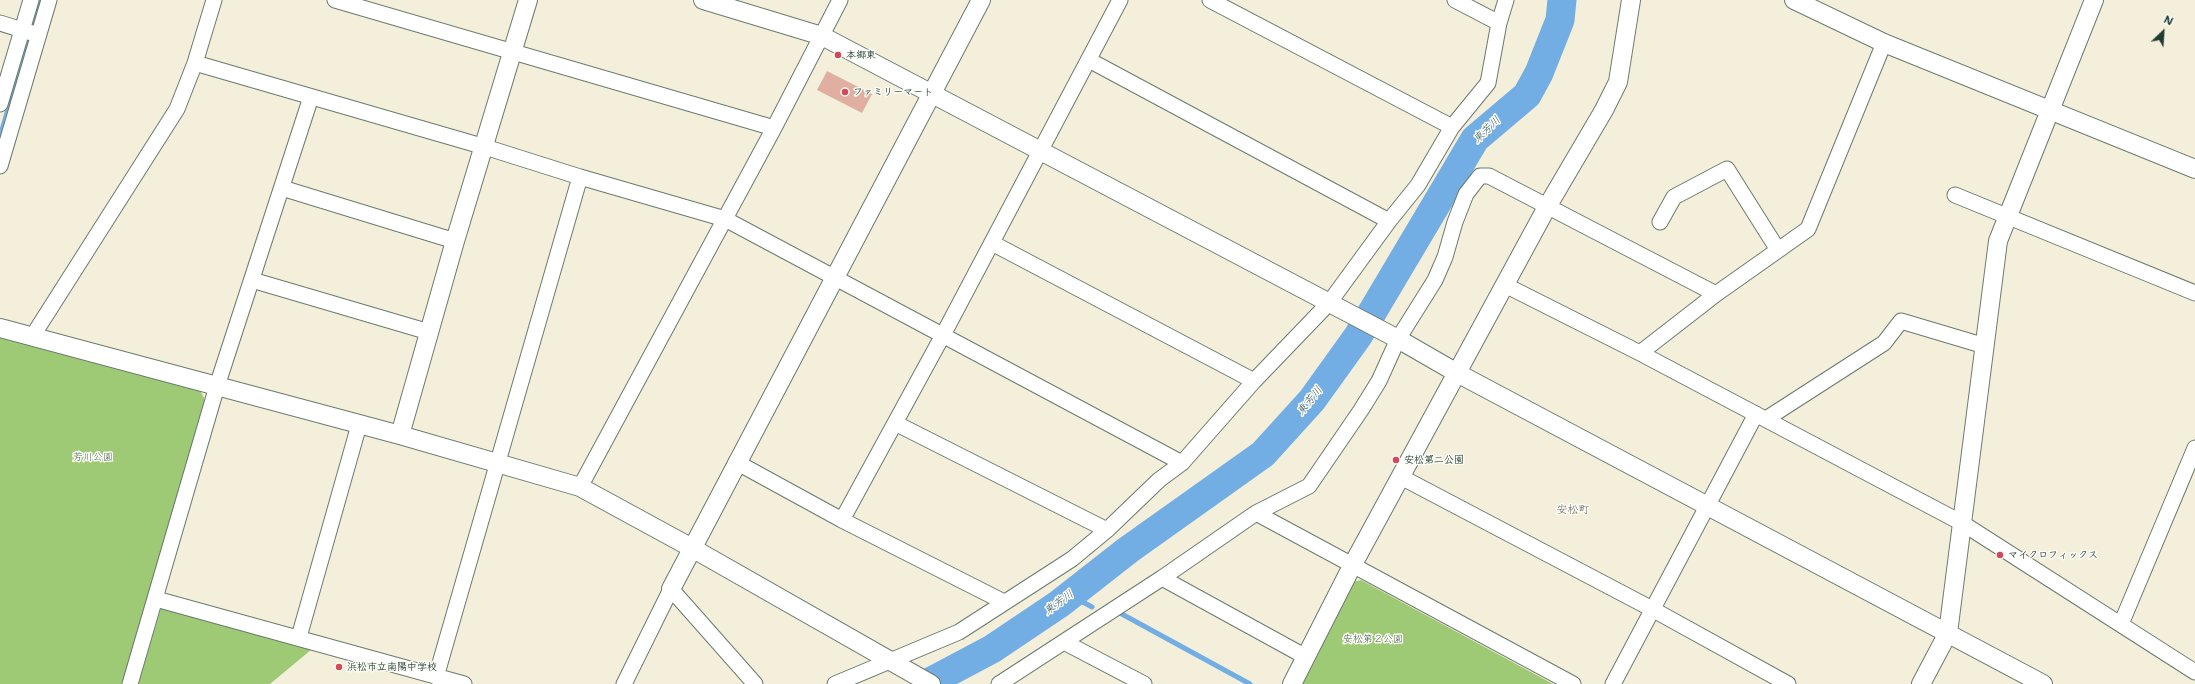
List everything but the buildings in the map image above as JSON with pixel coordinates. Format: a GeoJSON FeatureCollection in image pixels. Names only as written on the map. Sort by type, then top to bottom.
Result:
{"type":"FeatureCollection","features":[{"type":"Feature","properties":{"kind":"street"},"geometry":{"type":"LineString","coordinates":[[0,104],[32,0]]}},
{"type":"Feature","properties":{"kind":"street"},"geometry":{"type":"LineString","coordinates":[[0,166],[5,130],[39,35],[49,0]]}},
{"type":"Feature","properties":{"kind":"street"},"geometry":{"type":"LineString","coordinates":[[32,337],[177,109],[195,63],[214,0]]}},
{"type":"Feature","properties":{"kind":"street"},"geometry":{"type":"LineString","coordinates":[[335,0],[774,128]]}},
{"type":"Feature","properties":{"kind":"street"},"geometry":{"type":"LineString","coordinates":[[400,435],[455,241],[528,0]]}},
{"type":"Feature","properties":{"kind":"street"},"geometry":{"type":"LineString","coordinates":[[703,0],[822,36],[1040,152],[1332,304],[1708,507],[2043,684]]}},
{"type":"Feature","properties":{"kind":"street"},"geometry":{"type":"LineString","coordinates":[[580,487],[725,220],[840,0]]}},
{"type":"Feature","properties":{"kind":"street"},"geometry":{"type":"LineString","coordinates":[[624,684],[736,462],[981,0]]}},
{"type":"Feature","properties":{"kind":"street"},"geometry":{"type":"LineString","coordinates":[[842,520],[943,335],[1120,0]]}},
{"type":"Feature","properties":{"kind":"street"},"geometry":{"type":"LineString","coordinates":[[1210,0],[1452,127]]}},
{"type":"Feature","properties":{"kind":"street"},"geometry":{"type":"LineString","coordinates":[[1455,0],[1500,23]]}},
{"type":"Feature","properties":{"kind":"street"},"geometry":{"type":"LineString","coordinates":[[835,684],[959,632],[1072,559],[1107,530],[1159,480],[1182,463],[1254,381],[1332,304],[1388,221],[1418,185],[1452,127],[1488,83],[1506,0]]}},
{"type":"Feature","properties":{"kind":"street"},"geometry":{"type":"LineString","coordinates":[[1292,684],[1352,566],[1547,207],[1604,110],[1618,82],[1631,0]]}},
{"type":"Feature","properties":{"kind":"street"},"geometry":{"type":"LineString","coordinates":[[1920,684],[1948,633],[1985,346],[1994,262],[1998,241],[2006,216],[2094,0]]}},
{"type":"Feature","properties":{"kind":"street"},"geometry":{"type":"LineString","coordinates":[[1796,1],[1884,43],[2049,112],[2195,169]]}},
{"type":"Feature","properties":{"kind":"street"},"geometry":{"type":"LineString","coordinates":[[0,23],[39,35]]}},
{"type":"Feature","properties":{"kind":"street"},"geometry":{"type":"LineString","coordinates":[[1640,352],[1716,294],[1808,230],[1884,43]]}},
{"type":"Feature","properties":{"kind":"street"},"geometry":{"type":"LineString","coordinates":[[1089,60],[1388,221]]}},
{"type":"Feature","properties":{"kind":"street"},"geometry":{"type":"LineString","coordinates":[[195,63],[485,146],[580,177],[725,220],[835,277],[1182,463]]}},
{"type":"Feature","properties":{"kind":"street"},"geometry":{"type":"LineString","coordinates":[[130,684],[217,386],[312,97]]}},
{"type":"Feature","properties":{"kind":"street"},"geometry":{"type":"LineString","coordinates":[[1660,222],[1674,197],[1727,169],[1778,250]]}},
{"type":"Feature","properties":{"kind":"street"},"geometry":{"type":"LineString","coordinates":[[999,684],[1162,578],[1256,513],[1309,486],[1379,381],[1390,335],[1436,280],[1466,194],[1480,176],[1489,176],[1716,294]]}},
{"type":"Feature","properties":{"kind":"street"},"geometry":{"type":"LineString","coordinates":[[436,677],[580,177]]}},
{"type":"Feature","properties":{"kind":"street"},"geometry":{"type":"LineString","coordinates":[[282,188],[455,241]]}},
{"type":"Feature","properties":{"kind":"street"},"geometry":{"type":"LineString","coordinates":[[1955,195],[2195,293]]}},
{"type":"Feature","properties":{"kind":"street"},"geometry":{"type":"LineString","coordinates":[[992,243],[1254,381]]}},
{"type":"Feature","properties":{"kind":"street"},"geometry":{"type":"LineString","coordinates":[[252,280],[429,332]]}},
{"type":"Feature","properties":{"kind":"street"},"geometry":{"type":"LineString","coordinates":[[1505,285],[1640,352],[1962,523],[2195,672]]}},
{"type":"Feature","properties":{"kind":"street"},"geometry":{"type":"LineString","coordinates":[[1613,684],[1708,507],[1761,416],[1884,343],[1901,321],[1985,346]]}},
{"type":"Feature","properties":{"kind":"street"},"geometry":{"type":"LineString","coordinates":[[0,328],[400,435],[498,465],[580,487],[692,548],[931,684]]}},
{"type":"Feature","properties":{"kind":"street"},"geometry":{"type":"LineString","coordinates":[[895,423],[1107,530]]}},
{"type":"Feature","properties":{"kind":"street"},"geometry":{"type":"LineString","coordinates":[[299,637],[359,425]]}},
{"type":"Feature","properties":{"kind":"street"},"geometry":{"type":"LineString","coordinates":[[2121,624],[2195,448]]}},
{"type":"Feature","properties":{"kind":"street"},"geometry":{"type":"LineString","coordinates":[[736,462],[842,520],[1004,602]]}},
{"type":"Feature","properties":{"kind":"street"},"geometry":{"type":"LineString","coordinates":[[1401,477],[1652,609],[1788,684]]}},
{"type":"Feature","properties":{"kind":"street"},"geometry":{"type":"LineString","coordinates":[[1256,513],[1573,684]]}},
{"type":"Feature","properties":{"kind":"street"},"geometry":{"type":"LineString","coordinates":[[1162,578],[1306,657]]}},
{"type":"Feature","properties":{"kind":"street"},"geometry":{"type":"LineString","coordinates":[[671,589],[755,684]]}},
{"type":"Feature","properties":{"kind":"street"},"geometry":{"type":"LineString","coordinates":[[156,599],[299,637],[464,684]]}},
{"type":"Feature","properties":{"kind":"street"},"geometry":{"type":"LineString","coordinates":[[1064,642],[1144,684]]}},
{"type":"Feature","properties":{"kind":"green space","name":"芳川公園"},"geometry":{"type":"Polygon","coordinates":[[[0,334],[199,388],[207,404],[122,684],[0,684],[0,334]]]}},
{"type":"Feature","properties":{"kind":"green space","name":"安松第２公園"},"geometry":{"type":"Polygon","coordinates":[[[1361,580],[1553,684],[1298,684],[1352,582],[1361,580]]]}},
{"type":"Feature","properties":{"kind":"green space"},"geometry":{"type":"Polygon","coordinates":[[[161,608],[312,649],[270,684],[138,684],[161,608]]]}},
{"type":"Feature","properties":{"kind":"waterway"},"geometry":{"type":"LineString","coordinates":[[0,137],[40,0]]}},
{"type":"Feature","properties":{"kind":"waterway","name":"東芳川"},"geometry":{"type":"LineString","coordinates":[[926,684],[992,649],[1059,604],[1128,550],[1263,454],[1312,400],[1358,336],[1475,139],[1527,95],[1539,73],[1560,20],[1562,0]]}},
{"type":"Feature","properties":{"kind":"waterway"},"geometry":{"type":"LineString","coordinates":[[1070,595],[1092,607]]}},
{"type":"Feature","properties":{"kind":"waterway"},"geometry":{"type":"LineString","coordinates":[[1120,613],[1250,684]]}},
{"type":"Feature","properties":{"kind":"place","name":"本郷東"},"geometry":{"type":"Point","coordinates":[838,55]}},
{"type":"Feature","properties":{"kind":"place","name":"ファミリーマート"},"geometry":{"type":"Point","coordinates":[845,92]}},
{"type":"Feature","properties":{"kind":"place","name":"安松第二公園"},"geometry":{"type":"Point","coordinates":[1396,460]}},
{"type":"Feature","properties":{"kind":"place","name":"マイクロフィックス"},"geometry":{"type":"Point","coordinates":[2000,555]}},
{"type":"Feature","properties":{"kind":"place","name":"浜松市立南陽中学校"},"geometry":{"type":"Point","coordinates":[339,667]}},
{"type":"Feature","properties":{"kind":"district","name":"安松町"},"geometry":{"type":"Point","coordinates":[1573,510]}}]}
